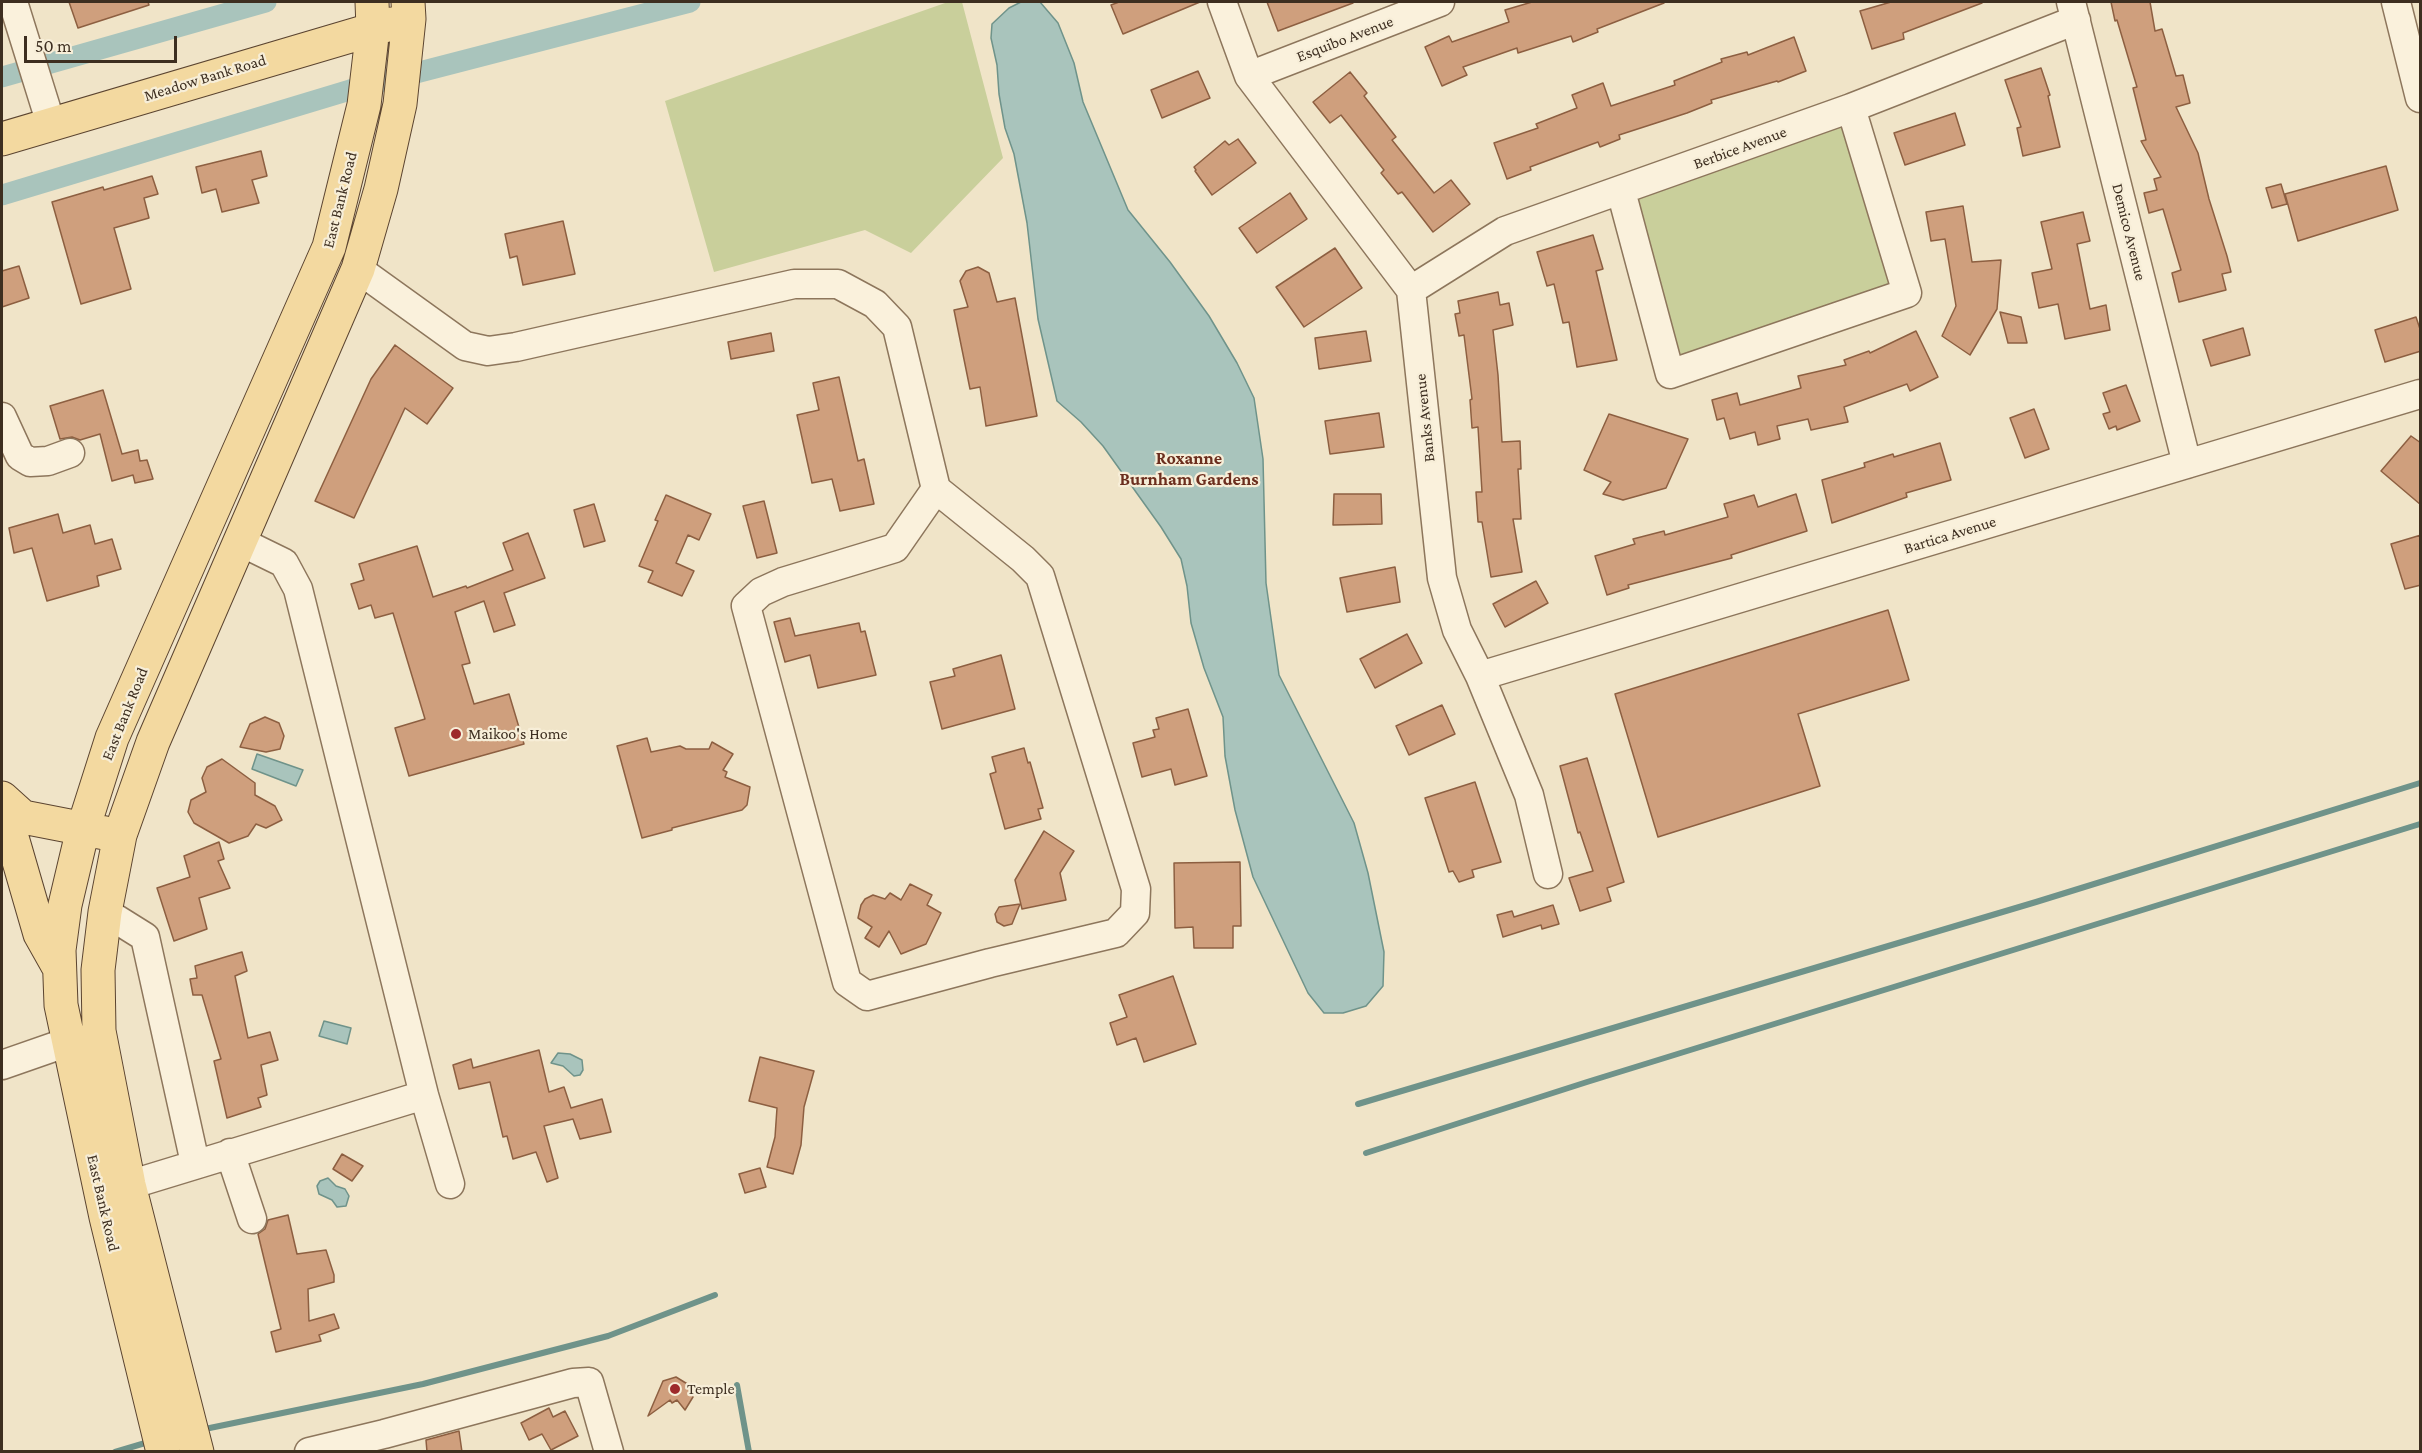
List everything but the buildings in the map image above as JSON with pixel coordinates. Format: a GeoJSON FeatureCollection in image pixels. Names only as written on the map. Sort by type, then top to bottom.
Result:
{"type":"FeatureCollection","features":[{"type":"Feature","properties":{"kind":"main road","name":"Meadow Bank Road"},"geometry":{"type":"LineString","coordinates":[[2,139],[373,15],[408,10]]}},
{"type":"Feature","properties":{"kind":"main road","name":"East Bank Road"},"geometry":{"type":"LineString","coordinates":[[164,1452],[162,1382],[129,1185],[99,1031],[98,970],[105,912],[120,835],[153,742],[358,269],[381,189],[400,104],[408,10]]}},
{"type":"Feature","properties":{"kind":"main road","name":"East Bank Road"},"geometry":{"type":"LineString","coordinates":[[197,1452],[162,1382],[106,1217],[61,1005],[59,967],[65,906],[83,829],[112,738],[329,247],[364,105],[373,15]]}},
{"type":"Feature","properties":{"kind":"main road"},"geometry":{"type":"LineString","coordinates":[[2,798],[23,817],[120,835]]}},
{"type":"Feature","properties":{"kind":"main road"},"geometry":{"type":"LineString","coordinates":[[2,803],[40,934],[59,967]]}},
{"type":"Feature","properties":{"kind":"street"},"geometry":{"type":"LineString","coordinates":[[14,2],[51,124]]}},
{"type":"Feature","properties":{"kind":"street"},"geometry":{"type":"LineString","coordinates":[[1222,2],[1249,76],[1411,290]]}},
{"type":"Feature","properties":{"kind":"street","name":"Esquibo Avenue"},"geometry":{"type":"LineString","coordinates":[[1249,76],[1440,2]]}},
{"type":"Feature","properties":{"kind":"street"},"geometry":{"type":"LineString","coordinates":[[2396,2],[2421,98]]}},
{"type":"Feature","properties":{"kind":"street","name":"Berbice Avenue"},"geometry":{"type":"LineString","coordinates":[[1411,290],[1505,231],[1851,108],[2073,10]]}},
{"type":"Feature","properties":{"kind":"street","name":"Demico Avenue"},"geometry":{"type":"LineString","coordinates":[[2073,10],[2187,464]]}},
{"type":"Feature","properties":{"kind":"street"},"geometry":{"type":"LineString","coordinates":[[1621,191],[1670,374],[1907,293],[1851,108]]}},
{"type":"Feature","properties":{"kind":"street"},"geometry":{"type":"LineString","coordinates":[[358,269],[465,346],[488,351],[516,347],[794,284],[838,284],[875,304],[897,327],[936,489],[1015,552],[1040,576],[1136,889],[1135,913],[1116,933],[990,963],[867,996],[847,982],[746,606],[761,592],[783,582],[895,548],[936,489]]}},
{"type":"Feature","properties":{"kind":"street","name":"Banks Avenue"},"geometry":{"type":"LineString","coordinates":[[1411,290],[1442,578],[1457,630],[1480,676],[1529,795],[1548,874]]}},
{"type":"Feature","properties":{"kind":"street","name":"Bartica Avenue"},"geometry":{"type":"LineString","coordinates":[[1480,676],[2421,394]]}},
{"type":"Feature","properties":{"kind":"street"},"geometry":{"type":"LineString","coordinates":[[2,417],[20,456],[30,462],[48,461],[70,453]]}},
{"type":"Feature","properties":{"kind":"street"},"geometry":{"type":"LineString","coordinates":[[239,541],[284,563],[298,589],[424,1095],[450,1184]]}},
{"type":"Feature","properties":{"kind":"street"},"geometry":{"type":"LineString","coordinates":[[105,912],[145,938],[195,1163]]}},
{"type":"Feature","properties":{"kind":"street"},"geometry":{"type":"LineString","coordinates":[[2,1065],[68,1042]]}},
{"type":"Feature","properties":{"kind":"street"},"geometry":{"type":"LineString","coordinates":[[129,1185],[424,1095]]}},
{"type":"Feature","properties":{"kind":"street"},"geometry":{"type":"LineString","coordinates":[[230,1153],[252,1219]]}},
{"type":"Feature","properties":{"kind":"street"},"geometry":{"type":"LineString","coordinates":[[309,1452],[387,1443],[573,1383],[589,1382],[609,1452]]}},
{"type":"Feature","properties":{"kind":"green space"},"geometry":{"type":"Polygon","coordinates":[[[948,2],[962,2],[1003,158],[911,253],[865,230],[714,272],[665,101],[948,2]]]}},
{"type":"Feature","properties":{"kind":"green space"},"geometry":{"type":"Polygon","coordinates":[[[1851,108],[1907,293],[1670,374],[1621,191],[1851,108]]]}},
{"type":"Feature","properties":{"kind":"water"},"geometry":{"type":"Polygon","coordinates":[[[1021,2],[1040,2],[1058,23],[1074,63],[1083,102],[1128,210],[1209,316],[1237,363],[1254,398],[1263,459],[1266,583],[1279,675],[1354,823],[1368,873],[1384,952],[1383,986],[1366,1006],[1343,1013],[1324,1013],[1308,993],[1253,877],[1235,810],[1225,756],[1223,717],[1204,668],[1191,623],[1181,559],[1103,446],[1057,401],[1038,319],[1027,223],[1014,154],[1005,128],[991,38],[992,24],[1009,8],[1021,2]]]}},
{"type":"Feature","properties":{"kind":"water"},"geometry":{"type":"Polygon","coordinates":[[[257,754],[303,770],[296,786],[252,769],[257,754]]]}},
{"type":"Feature","properties":{"kind":"water"},"geometry":{"type":"Polygon","coordinates":[[[324,1021],[351,1028],[347,1044],[319,1036],[324,1021]]]}},
{"type":"Feature","properties":{"kind":"water"},"geometry":{"type":"Polygon","coordinates":[[[558,1053],[570,1054],[582,1060],[583,1070],[580,1075],[574,1076],[563,1066],[551,1063],[558,1053]]]}},
{"type":"Feature","properties":{"kind":"water"},"geometry":{"type":"Polygon","coordinates":[[[328,1178],[336,1186],[345,1189],[349,1196],[346,1206],[337,1207],[332,1200],[319,1194],[317,1186],[320,1181],[328,1178]]]}},
{"type":"Feature","properties":{"kind":"waterway"},"geometry":{"type":"LineString","coordinates":[[2,77],[266,2]]}},
{"type":"Feature","properties":{"kind":"waterway"},"geometry":{"type":"LineString","coordinates":[[2,195],[350,90],[690,2]]}},
{"type":"Feature","properties":{"kind":"waterway"},"geometry":{"type":"LineString","coordinates":[[1358,1104],[2036,902],[2420,783]]}},
{"type":"Feature","properties":{"kind":"waterway"},"geometry":{"type":"LineString","coordinates":[[1366,1153],[1587,1082],[2420,824]]}},
{"type":"Feature","properties":{"kind":"waterway"},"geometry":{"type":"LineString","coordinates":[[200,1430],[423,1384],[608,1336],[715,1295]]}},
{"type":"Feature","properties":{"kind":"waterway"},"geometry":{"type":"LineString","coordinates":[[737,1385],[749,1452]]}},
{"type":"Feature","properties":{"kind":"waterway"},"geometry":{"type":"LineString","coordinates":[[115,1452],[152,1441]]}},
{"type":"Feature","properties":{"kind":"place","name":"Maikoo's Home"},"geometry":{"type":"Point","coordinates":[456,734]}},
{"type":"Feature","properties":{"kind":"place","name":"Temple"},"geometry":{"type":"Point","coordinates":[675,1389]}},
{"type":"Feature","properties":{"kind":"district","name":"Roxanne Burnham Gardens"},"geometry":{"type":"Point","coordinates":[1189,468]}}]}
